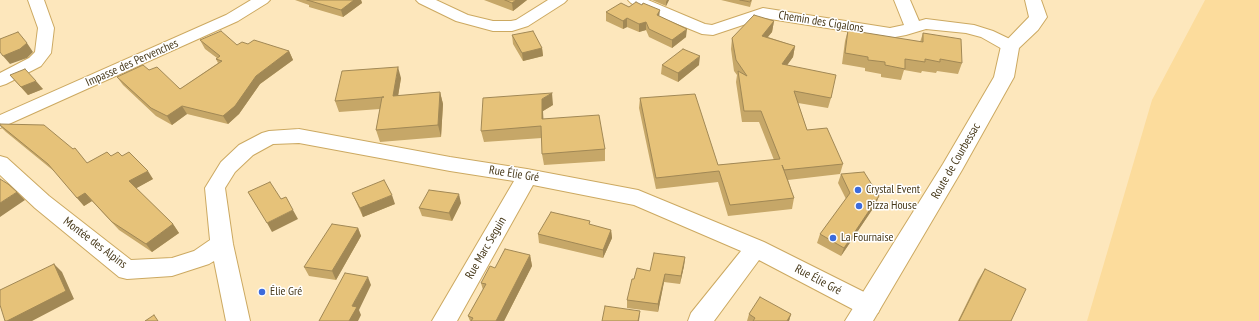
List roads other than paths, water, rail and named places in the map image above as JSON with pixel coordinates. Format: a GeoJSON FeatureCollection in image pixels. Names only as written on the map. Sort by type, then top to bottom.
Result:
{"type":"FeatureCollection","features":[{"type":"Feature","properties":{"kind":"street"},"geometry":{"type":"LineString","coordinates":[[0,80],[35,62],[43,53],[46,28],[36,0]]}},
{"type":"Feature","properties":{"kind":"street","name":"Impasse des Pervenches"},"geometry":{"type":"LineString","coordinates":[[0,122],[232,18],[262,0]]}},
{"type":"Feature","properties":{"kind":"street"},"geometry":{"type":"LineString","coordinates":[[424,0],[462,18],[493,26],[512,26],[522,23],[559,0]]}},
{"type":"Feature","properties":{"kind":"street","name":"Chemin des Cigalons"},"geometry":{"type":"LineString","coordinates":[[636,0],[702,29],[713,30],[762,7],[890,33],[900,32],[912,27],[926,24],[968,28],[991,35],[1010,46]]}},
{"type":"Feature","properties":{"kind":"street"},"geometry":{"type":"LineString","coordinates":[[902,0],[912,27]]}},
{"type":"Feature","properties":{"kind":"street"},"geometry":{"type":"LineString","coordinates":[[1010,46],[1032,26],[1038,17],[1033,0]]}},
{"type":"Feature","properties":{"kind":"street","name":"Route de Courbessac"},"geometry":{"type":"LineString","coordinates":[[864,314],[951,170],[1004,77],[1010,46]]}},
{"type":"Feature","properties":{"kind":"street","name":"Rue Élie Gré"},"geometry":{"type":"LineString","coordinates":[[222,244],[215,188],[228,167],[246,150],[269,138],[299,136],[450,164],[527,176],[638,198],[756,248],[864,314]]}},
{"type":"Feature","properties":{"kind":"street","name":"Montée des Alpins"},"geometry":{"type":"LineString","coordinates":[[0,163],[42,202],[127,270],[172,267],[201,258],[222,244]]}},
{"type":"Feature","properties":{"kind":"street","name":"Rue Marc Seguin"},"geometry":{"type":"LineString","coordinates":[[444,321],[527,176]]}},
{"type":"Feature","properties":{"kind":"street"},"geometry":{"type":"LineString","coordinates":[[222,244],[238,321]]}},
{"type":"Feature","properties":{"kind":"street"},"geometry":{"type":"LineString","coordinates":[[700,321],[756,248]]}},
{"type":"Feature","properties":{"kind":"place","name":"Crystal Event"},"geometry":{"type":"Point","coordinates":[858,190]}},
{"type":"Feature","properties":{"kind":"place","name":"Pizza House"},"geometry":{"type":"Point","coordinates":[859,206]}},
{"type":"Feature","properties":{"kind":"place","name":"La Fournaise"},"geometry":{"type":"Point","coordinates":[833,238]}},
{"type":"Feature","properties":{"kind":"place","name":"Élie Gré"},"geometry":{"type":"Point","coordinates":[262,292]}}]}
